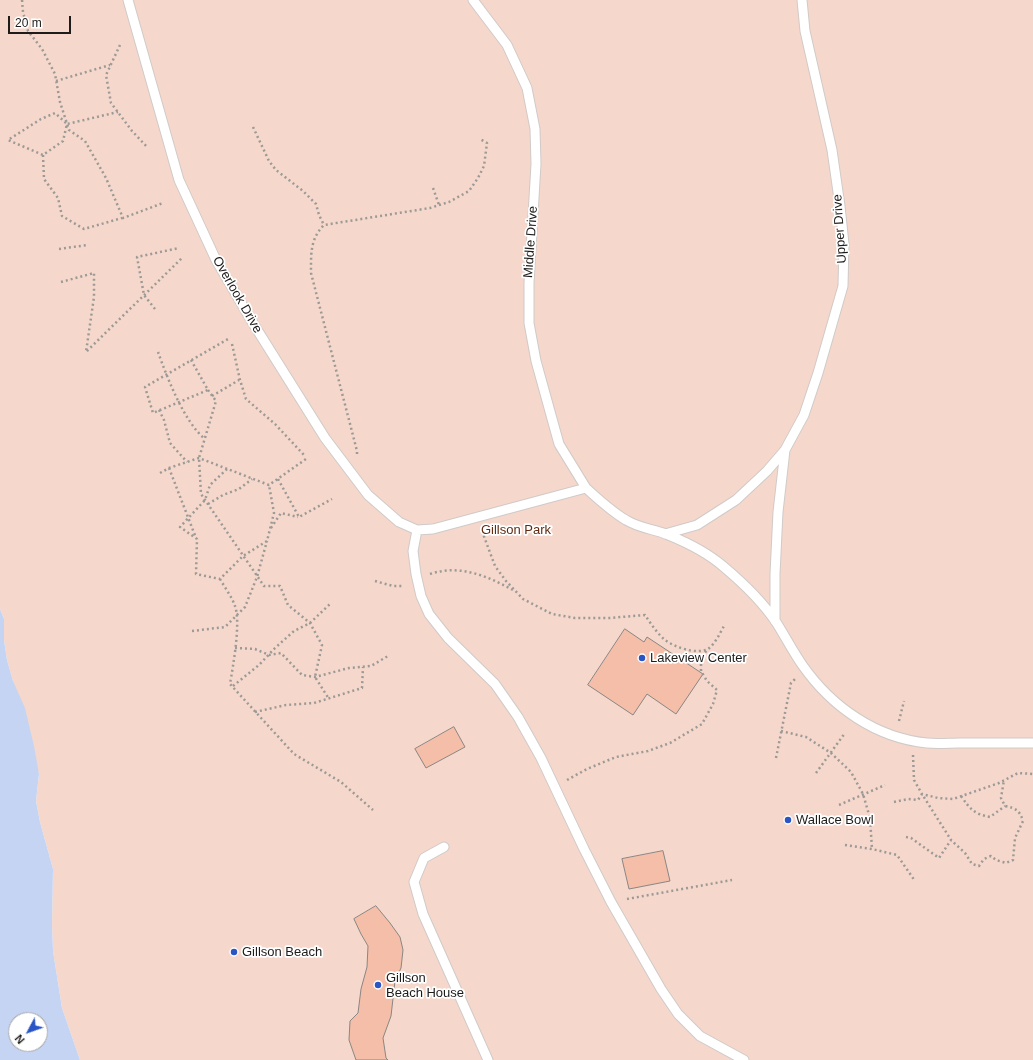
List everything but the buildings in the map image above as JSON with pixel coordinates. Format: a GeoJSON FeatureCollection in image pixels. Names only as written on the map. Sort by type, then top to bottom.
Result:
{"type":"FeatureCollection","features":[{"type":"Feature","properties":{"kind":"lane","name":"Overlook Drive"},"geometry":{"type":"LineString","coordinates":[[128,0],[179,180],[216,260],[251,320],[326,438],[368,495],[399,522],[416,530],[433,529],[586,488]]}},
{"type":"Feature","properties":{"kind":"lane","name":"Middle Drive"},"geometry":{"type":"LineString","coordinates":[[474,0],[507,45],[526,88],[534,129],[536,164],[529,283],[529,323],[536,361],[559,444],[586,488],[607,507],[627,521],[650,530],[666,534],[698,549],[723,566],[748,588],[775,621],[803,666],[818,686],[854,717],[877,730],[895,736],[927,743],[1033,743]]}},
{"type":"Feature","properties":{"kind":"lane","name":"Upper Drive"},"geometry":{"type":"LineString","coordinates":[[785,450],[804,415],[818,373],[843,286],[844,244],[832,150],[805,31],[802,0]]}},
{"type":"Feature","properties":{"kind":"lane"},"geometry":{"type":"LineString","coordinates":[[666,534],[697,525],[736,500],[767,471],[785,450]]}},
{"type":"Feature","properties":{"kind":"lane"},"geometry":{"type":"LineString","coordinates":[[775,621],[778,512],[785,450]]}},
{"type":"Feature","properties":{"kind":"lane"},"geometry":{"type":"LineString","coordinates":[[416,530],[413,551],[417,578],[421,596],[429,614],[448,638],[495,684],[518,717],[541,758],[611,902],[661,989],[678,1014],[700,1036],[744,1060]]}},
{"type":"Feature","properties":{"kind":"lane"},"geometry":{"type":"LineString","coordinates":[[444,847],[424,858],[414,882],[426,921],[488,1060]]}},
{"type":"Feature","properties":{"kind":"path"},"geometry":{"type":"LineString","coordinates":[[22,0],[23,12],[28,31],[42,49],[55,74],[60,102],[69,130],[85,141],[106,178],[123,218]]}},
{"type":"Feature","properties":{"kind":"path"},"geometry":{"type":"LineString","coordinates":[[120,44],[106,75],[111,102],[132,131],[148,148]]}},
{"type":"Feature","properties":{"kind":"path"},"geometry":{"type":"LineString","coordinates":[[56,81],[111,65]]}},
{"type":"Feature","properties":{"kind":"path"},"geometry":{"type":"LineString","coordinates":[[67,124],[118,112]]}},
{"type":"Feature","properties":{"kind":"path"},"geometry":{"type":"LineString","coordinates":[[43,155],[8,140],[40,119],[55,113],[67,124]]}},
{"type":"Feature","properties":{"kind":"path"},"geometry":{"type":"LineString","coordinates":[[43,155],[63,141],[67,124]]}},
{"type":"Feature","properties":{"kind":"path"},"geometry":{"type":"LineString","coordinates":[[253,127],[269,161],[276,170],[303,191],[316,204],[324,225]]}},
{"type":"Feature","properties":{"kind":"path"},"geometry":{"type":"LineString","coordinates":[[353,474],[357,451],[311,273],[311,253],[316,233],[324,225],[430,208],[449,202],[469,191],[484,166],[487,143],[480,139]]}},
{"type":"Feature","properties":{"kind":"path"},"geometry":{"type":"LineString","coordinates":[[43,155],[44,179],[58,198],[62,216],[84,229],[123,218],[163,203]]}},
{"type":"Feature","properties":{"kind":"path"},"geometry":{"type":"LineString","coordinates":[[433,188],[438,205]]}},
{"type":"Feature","properties":{"kind":"path"},"geometry":{"type":"LineString","coordinates":[[60,249],[88,245]]}},
{"type":"Feature","properties":{"kind":"path"},"geometry":{"type":"LineString","coordinates":[[155,309],[144,295],[137,257],[179,248]]}},
{"type":"Feature","properties":{"kind":"path"},"geometry":{"type":"LineString","coordinates":[[61,282],[94,273],[94,297],[86,352],[183,257]]}},
{"type":"Feature","properties":{"kind":"path"},"geometry":{"type":"LineString","coordinates":[[208,390],[154,412],[145,387],[228,339]]}},
{"type":"Feature","properties":{"kind":"path"},"geometry":{"type":"LineString","coordinates":[[232,344],[246,399],[275,424],[304,455]]}},
{"type":"Feature","properties":{"kind":"path"},"geometry":{"type":"LineString","coordinates":[[158,352],[166,375],[179,402],[197,433],[205,439]]}},
{"type":"Feature","properties":{"kind":"path"},"geometry":{"type":"LineString","coordinates":[[191,360],[216,401],[199,458],[201,494],[264,586],[280,586],[288,605],[310,623],[322,645],[315,678],[329,698]]}},
{"type":"Feature","properties":{"kind":"path"},"geometry":{"type":"LineString","coordinates":[[212,396],[240,380]]}},
{"type":"Feature","properties":{"kind":"path"},"geometry":{"type":"LineString","coordinates":[[159,410],[164,420],[170,443],[187,462]]}},
{"type":"Feature","properties":{"kind":"path"},"geometry":{"type":"LineString","coordinates":[[160,473],[169,468],[199,458],[269,485]]}},
{"type":"Feature","properties":{"kind":"path"},"geometry":{"type":"LineString","coordinates":[[269,485],[306,459]]}},
{"type":"Feature","properties":{"kind":"path"},"geometry":{"type":"LineString","coordinates":[[169,468],[197,539],[196,574],[220,579],[235,606],[237,615],[235,648],[230,684],[294,754],[341,782],[373,810]]}},
{"type":"Feature","properties":{"kind":"path"},"geometry":{"type":"LineString","coordinates":[[197,539],[180,527],[205,500],[210,485],[227,469]]}},
{"type":"Feature","properties":{"kind":"path"},"geometry":{"type":"LineString","coordinates":[[208,504],[239,489],[252,479]]}},
{"type":"Feature","properties":{"kind":"path"},"geometry":{"type":"LineString","coordinates":[[278,479],[299,517]]}},
{"type":"Feature","properties":{"kind":"path"},"geometry":{"type":"LineString","coordinates":[[192,630],[226,627],[245,607],[257,577],[274,513],[269,485]]}},
{"type":"Feature","properties":{"kind":"path"},"geometry":{"type":"LineString","coordinates":[[270,529],[281,513],[299,517],[332,499]]}},
{"type":"Feature","properties":{"kind":"path"},"geometry":{"type":"LineString","coordinates":[[477,517],[495,566],[522,599],[552,614],[575,618],[610,618],[645,615],[653,627],[665,640],[679,647],[697,652],[709,648]]}},
{"type":"Feature","properties":{"kind":"path"},"geometry":{"type":"LineString","coordinates":[[220,579],[243,556],[267,541]]}},
{"type":"Feature","properties":{"kind":"path"},"geometry":{"type":"LineString","coordinates":[[375,581],[393,586],[407,586],[417,578],[441,570],[459,569],[497,581],[515,591]]}},
{"type":"Feature","properties":{"kind":"path"},"geometry":{"type":"LineString","coordinates":[[233,686],[259,665],[294,631],[310,623],[330,604]]}},
{"type":"Feature","properties":{"kind":"path"},"geometry":{"type":"LineString","coordinates":[[555,787],[586,769],[616,757],[648,752],[670,743],[702,724],[713,704],[717,690],[707,681],[701,671],[702,657],[718,638],[724,626]]}},
{"type":"Feature","properties":{"kind":"path"},"geometry":{"type":"LineString","coordinates":[[235,648],[255,649],[269,654],[281,653],[302,675],[315,678],[349,668],[371,666],[388,656]]}},
{"type":"Feature","properties":{"kind":"path"},"geometry":{"type":"LineString","coordinates":[[255,712],[286,705],[314,703],[362,688],[363,666]]}},
{"type":"Feature","properties":{"kind":"path"},"geometry":{"type":"LineString","coordinates":[[776,758],[791,683],[796,678],[808,673]]}},
{"type":"Feature","properties":{"kind":"path"},"geometry":{"type":"LineString","coordinates":[[895,736],[904,701]]}},
{"type":"Feature","properties":{"kind":"path"},"geometry":{"type":"LineString","coordinates":[[781,731],[806,737],[831,753],[851,772],[863,794],[870,818],[872,849]]}},
{"type":"Feature","properties":{"kind":"path"},"geometry":{"type":"LineString","coordinates":[[816,773],[845,733]]}},
{"type":"Feature","properties":{"kind":"path"},"geometry":{"type":"LineString","coordinates":[[913,740],[914,780],[951,840],[964,852],[972,864],[979,866],[984,859],[991,856],[996,860],[1006,863],[1013,860],[1015,838],[1023,821],[1020,813],[1014,808],[1005,806],[990,817],[979,815],[970,809],[961,796]]}},
{"type":"Feature","properties":{"kind":"path"},"geometry":{"type":"LineString","coordinates":[[922,794],[938,798],[953,799],[1004,780],[1018,773],[1033,774]]}},
{"type":"Feature","properties":{"kind":"path"},"geometry":{"type":"LineString","coordinates":[[1004,780],[1001,798],[1005,806]]}},
{"type":"Feature","properties":{"kind":"path"},"geometry":{"type":"LineString","coordinates":[[839,805],[885,785]]}},
{"type":"Feature","properties":{"kind":"path"},"geometry":{"type":"LineString","coordinates":[[894,802],[918,800],[922,794]]}},
{"type":"Feature","properties":{"kind":"path"},"geometry":{"type":"LineString","coordinates":[[906,837],[911,838],[939,858],[951,840]]}},
{"type":"Feature","properties":{"kind":"path"},"geometry":{"type":"LineString","coordinates":[[845,845],[897,855],[915,881]]}},
{"type":"Feature","properties":{"kind":"path"},"geometry":{"type":"LineString","coordinates":[[611,902],[732,880]]}},
{"type":"Feature","properties":{"kind":"green space","name":"Gillson Park"},"geometry":{"type":"Polygon","coordinates":[[[0,0],[1033,0],[1033,1060],[80,1060],[62,1008],[53,951],[53,869],[40,822],[36,801],[39,774],[7,660],[4,640],[4,619],[0,609],[0,0]]]}},
{"type":"Feature","properties":{"kind":"water"},"geometry":{"type":"Polygon","coordinates":[[[0,609],[4,619],[4,640],[7,660],[13,681],[25,708],[39,774],[36,801],[40,822],[53,869],[53,951],[62,1008],[80,1060],[0,1060],[0,609]]]}},
{"type":"Feature","properties":{"kind":"place","name":"Lakeview Center"},"geometry":{"type":"Point","coordinates":[642,658]}},
{"type":"Feature","properties":{"kind":"place","name":"Wallace Bowl"},"geometry":{"type":"Point","coordinates":[788,820]}},
{"type":"Feature","properties":{"kind":"place","name":"Gillson Beach"},"geometry":{"type":"Point","coordinates":[234,952]}},
{"type":"Feature","properties":{"kind":"place","name":"Gillson Beach House"},"geometry":{"type":"Point","coordinates":[378,985]}}]}
